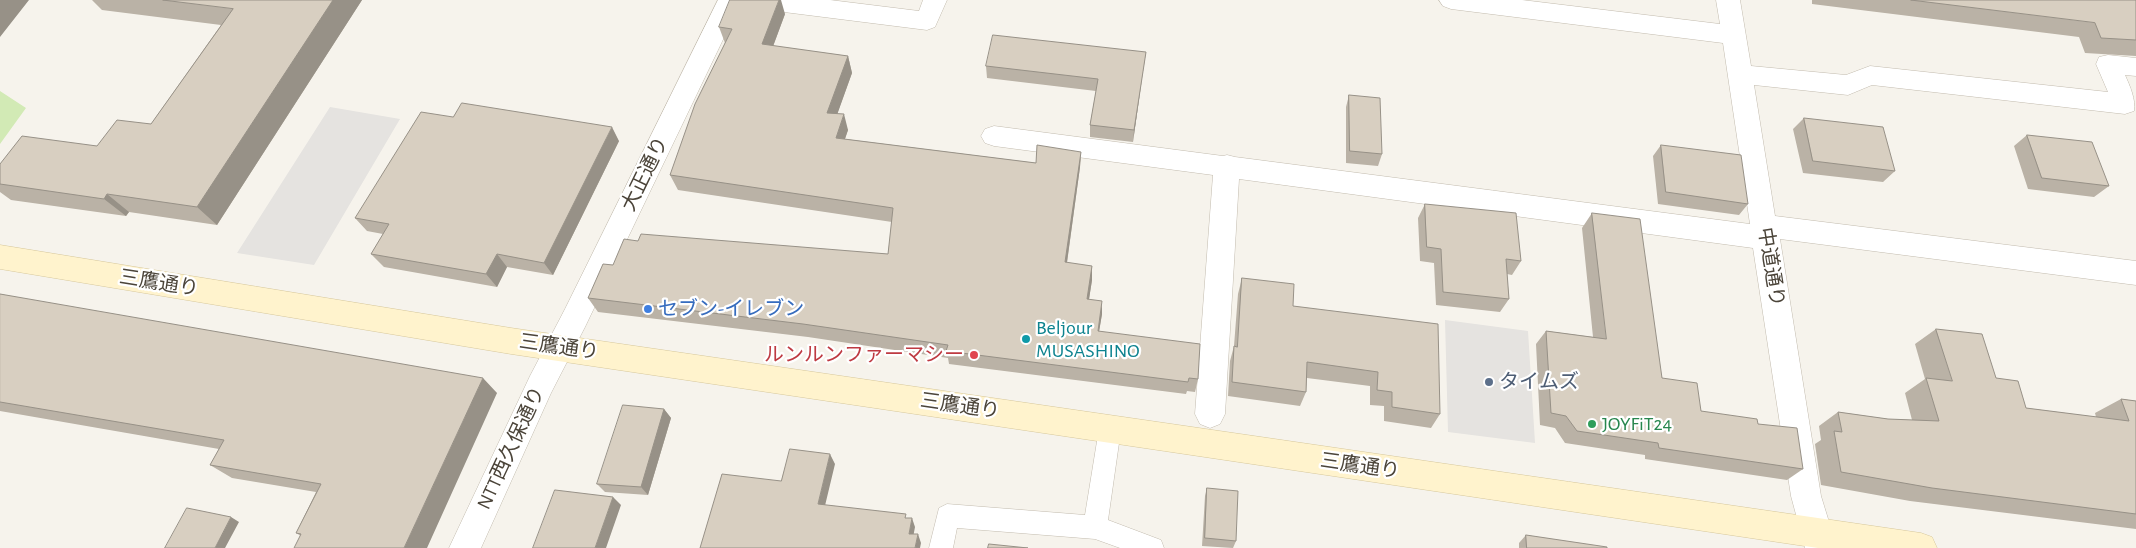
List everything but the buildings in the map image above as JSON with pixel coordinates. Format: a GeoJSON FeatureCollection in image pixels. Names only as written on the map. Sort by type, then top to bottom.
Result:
{"type":"FeatureCollection","features":[{"type":"Feature","properties":{"kind":"main road","name":"三鷹通り"},"geometry":{"type":"LineString","coordinates":[[0,257],[558,348],[1110,429],[1819,541],[1921,548]]}},
{"type":"Feature","properties":{"kind":"street","name":"大正通り"},"geometry":{"type":"LineString","coordinates":[[558,348],[579,309],[730,0]]}},
{"type":"Feature","properties":{"kind":"street"},"geometry":{"type":"LineString","coordinates":[[760,0],[926,21],[935,0]]}},
{"type":"Feature","properties":{"kind":"street"},"geometry":{"type":"LineString","coordinates":[[1451,0],[1734,35]]}},
{"type":"Feature","properties":{"kind":"street","name":"中道通り"},"geometry":{"type":"LineString","coordinates":[[1728,0],[1806,496],[1819,541]]}},
{"type":"Feature","properties":{"kind":"street"},"geometry":{"type":"LineString","coordinates":[[1740,74],[1848,85],[1870,75],[2125,104],[2108,64],[2136,67]]}},
{"type":"Feature","properties":{"kind":"street"},"geometry":{"type":"LineString","coordinates":[[994,136],[1766,232],[2136,272]]}},
{"type":"Feature","properties":{"kind":"street"},"geometry":{"type":"LineString","coordinates":[[1210,414],[1227,165]]}},
{"type":"Feature","properties":{"kind":"street","name":"NTT西久保通り"},"geometry":{"type":"LineString","coordinates":[[465,548],[558,348]]}},
{"type":"Feature","properties":{"kind":"lane"},"geometry":{"type":"LineString","coordinates":[[1094,527],[1110,429]]}},
{"type":"Feature","properties":{"kind":"lane"},"geometry":{"type":"LineString","coordinates":[[941,548],[947,516],[1094,527],[1152,548]]}},
{"type":"Feature","properties":{"kind":"green space"},"geometry":{"type":"Polygon","coordinates":[[[0,91],[26,108],[0,144],[0,91]]]}},
{"type":"Feature","properties":{"kind":"shaded area"},"geometry":{"type":"Polygon","coordinates":[[[330,107],[400,119],[314,265],[237,253],[330,107]]]}},
{"type":"Feature","properties":{"kind":"shaded area","name":"タイムズ"},"geometry":{"type":"Polygon","coordinates":[[[1445,320],[1528,331],[1535,443],[1448,432],[1445,320]]]}},
{"type":"Feature","properties":{"kind":"place","name":"セブン-イレブン"},"geometry":{"type":"Point","coordinates":[648,309]}},
{"type":"Feature","properties":{"kind":"place","name":"Beljour MUSASHINO"},"geometry":{"type":"Point","coordinates":[1026,339]}},
{"type":"Feature","properties":{"kind":"place","name":"ルンルンファーマシー"},"geometry":{"type":"Point","coordinates":[974,355]}},
{"type":"Feature","properties":{"kind":"place","name":"タイムズ"},"geometry":{"type":"Point","coordinates":[1489,382]}},
{"type":"Feature","properties":{"kind":"place","name":"JOYFiT24"},"geometry":{"type":"Point","coordinates":[1592,424]}}]}
